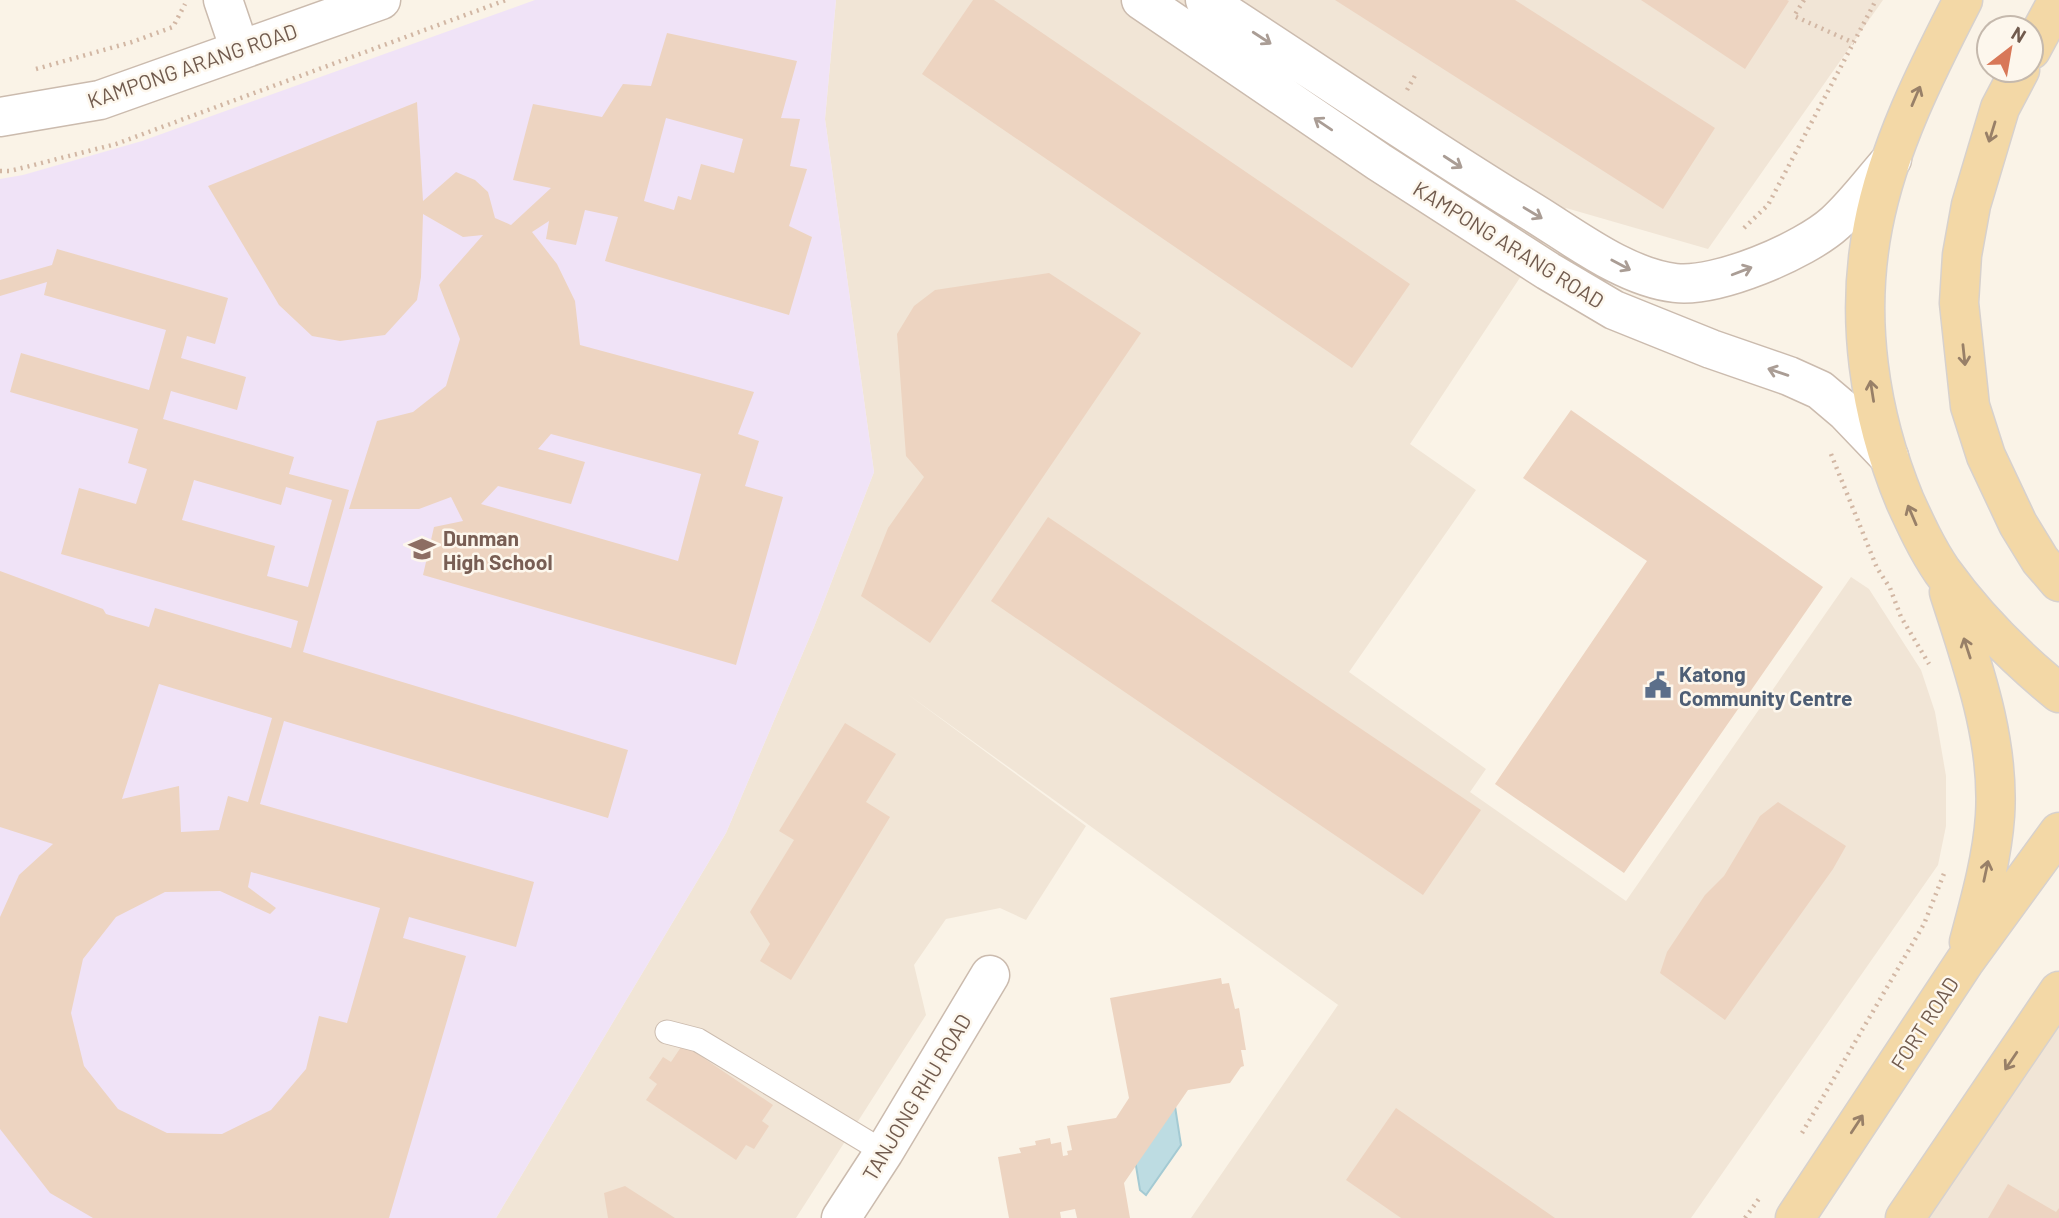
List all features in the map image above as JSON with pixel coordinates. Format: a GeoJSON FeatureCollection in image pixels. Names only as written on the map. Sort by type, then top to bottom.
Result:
{"type":"FeatureCollection","features":[{"type":"Feature","properties":{"kind":"main road"},"geometry":{"type":"LineString","coordinates":[[1963,0],[1929,65],[1892,159],[1873,225],[1865,310],[1869,371],[1876,414],[1889,457],[1920,534],[1942,571],[1981,618],[2010,650],[2059,693]]}},
{"type":"Feature","properties":{"kind":"main road"},"geometry":{"type":"LineString","coordinates":[[2045,24],[2058,0]]}},
{"type":"Feature","properties":{"kind":"main road"},"geometry":{"type":"LineString","coordinates":[[2013,84],[2000,108],[1971,205],[1962,255],[1959,303],[1970,406],[1986,456],[2018,524],[2040,560],[2059,582]]}},
{"type":"Feature","properties":{"kind":"main road"},"geometry":{"type":"LineString","coordinates":[[1942,571],[1981,696],[1995,769],[1995,817],[1990,851],[1965,961]]}},
{"type":"Feature","properties":{"kind":"main road","name":"FORT ROAD"},"geometry":{"type":"LineString","coordinates":[[1795,1218],[1965,961],[2059,832]]}},
{"type":"Feature","properties":{"kind":"main road"},"geometry":{"type":"LineString","coordinates":[[1905,1218],[2056,998]]}},
{"type":"Feature","properties":{"kind":"street"},"geometry":{"type":"LineString","coordinates":[[223,0],[240,50]]}},
{"type":"Feature","properties":{"kind":"street","name":"KAMPONG ARANG ROAD"},"geometry":{"type":"LineString","coordinates":[[0,117],[100,100],[381,0]]}},
{"type":"Feature","properties":{"kind":"street","name":"KAMPONG ARANG ROAD"},"geometry":{"type":"LineString","coordinates":[[1141,0],[1448,206],[1614,310],[1820,390],[1846,412],[1889,457]]}},
{"type":"Feature","properties":{"kind":"street","name":"KAMPONG ARANG ROAD"},"geometry":{"type":"LineString","coordinates":[[1205,0],[1495,190],[1627,270],[1675,283],[1707,281],[1735,274],[1795,250],[1835,223],[1892,159]]}},
{"type":"Feature","properties":{"kind":"street","name":"TANJONG RHU ROAD"},"geometry":{"type":"LineString","coordinates":[[841,1218],[884,1152],[990,975]]}},
{"type":"Feature","properties":{"kind":"lane"},"geometry":{"type":"LineString","coordinates":[[667,1032],[698,1040],[884,1152]]}},
{"type":"Feature","properties":{"kind":"path"},"geometry":{"type":"LineString","coordinates":[[32,70],[132,42],[173,27],[187,0]]}},
{"type":"Feature","properties":{"kind":"path"},"geometry":{"type":"LineString","coordinates":[[0,171],[10,171],[116,144],[506,0]]}},
{"type":"Feature","properties":{"kind":"path"},"geometry":{"type":"LineString","coordinates":[[1804,0],[1794,16],[1853,43]]}},
{"type":"Feature","properties":{"kind":"path"},"geometry":{"type":"LineString","coordinates":[[1735,236],[1768,205],[1876,0]]}},
{"type":"Feature","properties":{"kind":"path"},"geometry":{"type":"LineString","coordinates":[[1403,97],[1417,72]]}},
{"type":"Feature","properties":{"kind":"path"},"geometry":{"type":"LineString","coordinates":[[1827,444],[1877,568],[1891,588],[1901,617],[1927,661],[1931,673]]}},
{"type":"Feature","properties":{"kind":"path"},"geometry":{"type":"LineString","coordinates":[[1798,1140],[1924,924],[1946,869]]}},
{"type":"Feature","properties":{"kind":"path"},"geometry":{"type":"LineString","coordinates":[[1745,1218],[1768,1185]]}},
{"type":"Feature","properties":{"kind":"shaded area","name":"Dunman High School"},"geometry":{"type":"Polygon","coordinates":[[[535,0],[836,0],[825,119],[874,472],[814,627],[726,833],[496,1218],[0,1218],[0,179],[142,141],[535,0]]]}},
{"type":"Feature","properties":{"kind":"shaded area"},"geometry":{"type":"Polygon","coordinates":[[[836,0],[1883,0],[1708,249],[1566,208],[1410,444],[1476,490],[1349,672],[1486,769],[1470,792],[1626,901],[1851,577],[1869,589],[1921,670],[1935,712],[1946,776],[1946,826],[1938,865],[1691,1218],[1191,1218],[1338,1005],[1341,1007],[906,693],[1086,826],[1026,920],[1000,908],[946,919],[914,965],[926,1015],[796,1218],[496,1218],[726,833],[814,627],[874,472],[825,119],[836,0]]]}},
{"type":"Feature","properties":{"kind":"shaded area"},"geometry":{"type":"Polygon","coordinates":[[[2059,1004],[2059,1218],[1924,1218],[2059,1004]]]}},
{"type":"Feature","properties":{"kind":"water"},"geometry":{"type":"Polygon","coordinates":[[[1174,1100],[1181,1145],[1146,1195],[1140,1190],[1131,1136],[1174,1100]]]}},
{"type":"Feature","properties":{"kind":"building"},"geometry":{"type":"Polygon","coordinates":[[[973,0],[994,0],[1410,284],[1352,368],[922,74],[973,0]]]}},
{"type":"Feature","properties":{"kind":"building"},"geometry":{"type":"Polygon","coordinates":[[[1335,0],[1515,0],[1715,128],[1663,209],[1335,0]]]}},
{"type":"Feature","properties":{"kind":"building"},"geometry":{"type":"Polygon","coordinates":[[[1641,0],[1787,0],[1789,1],[1745,69],[1641,0]]]}},
{"type":"Feature","properties":{"kind":"building"},"geometry":{"type":"Polygon","coordinates":[[[667,33],[797,61],[781,118],[800,119],[790,166],[807,169],[789,226],[812,237],[789,315],[605,261],[618,217],[585,210],[576,245],[546,239],[549,221],[532,232],[557,264],[575,301],[580,345],[754,392],[738,434],[759,441],[745,486],[783,497],[736,665],[423,575],[434,527],[463,521],[451,497],[419,509],[349,509],[377,421],[413,412],[446,386],[460,339],[439,285],[483,235],[463,237],[423,214],[421,277],[417,300],[385,335],[340,341],[312,336],[279,305],[208,186],[417,102],[423,201],[456,172],[475,180],[488,192],[495,218],[511,225],[551,188],[513,180],[533,104],[602,117],[623,84],[651,86],[667,33]],[[666,118],[644,201],[674,210],[678,196],[691,200],[701,164],[734,173],[743,139],[666,118]],[[551,434],[538,449],[585,462],[571,504],[498,486],[481,504],[678,561],[701,474],[551,434]]]}},
{"type":"Feature","properties":{"kind":"building"},"geometry":{"type":"Polygon","coordinates":[[[57,249],[228,298],[215,344],[187,336],[181,358],[246,377],[237,410],[171,391],[163,419],[294,457],[289,474],[349,490],[303,652],[628,750],[608,818],[284,721],[260,804],[534,882],[516,947],[409,917],[403,938],[466,956],[389,1218],[93,1218],[50,1193],[0,1129],[0,917],[19,875],[53,844],[0,827],[0,571],[103,609],[106,614],[149,627],[155,608],[291,648],[298,621],[61,554],[79,488],[136,504],[147,469],[128,463],[138,429],[10,392],[21,353],[149,390],[166,330],[44,295],[47,282],[0,296],[0,280],[52,265],[57,249]],[[194,480],[182,520],[275,546],[267,576],[308,587],[332,500],[286,487],[281,505],[194,480]],[[159,684],[122,799],[179,786],[181,832],[219,830],[228,796],[248,802],[272,718],[159,684]],[[251,872],[248,887],[276,908],[270,914],[220,891],[165,892],[116,917],[83,959],[71,1013],[84,1066],[118,1109],[167,1133],[222,1134],[271,1110],[306,1069],[319,1016],[347,1023],[380,908],[251,872]]]}},
{"type":"Feature","properties":{"kind":"building"},"geometry":{"type":"Polygon","coordinates":[[[1049,273],[1141,333],[930,643],[861,596],[888,528],[924,477],[906,456],[897,334],[914,306],[935,290],[1049,273]]]}},
{"type":"Feature","properties":{"kind":"building","name":"Katong Community Centre"},"geometry":{"type":"Polygon","coordinates":[[[1571,410],[1823,587],[1624,873],[1495,784],[1647,561],[1523,478],[1571,410]]]}},
{"type":"Feature","properties":{"kind":"building"},"geometry":{"type":"Polygon","coordinates":[[[1048,517],[1481,810],[1423,895],[991,601],[1048,517]]]}},
{"type":"Feature","properties":{"kind":"building"},"geometry":{"type":"Polygon","coordinates":[[[845,723],[896,754],[866,802],[890,817],[791,980],[760,961],[770,944],[750,912],[794,840],[779,831],[845,723]]]}},
{"type":"Feature","properties":{"kind":"building"},"geometry":{"type":"Polygon","coordinates":[[[1778,802],[1846,846],[1833,869],[1725,1020],[1660,973],[1667,952],[1705,895],[1724,876],[1760,816],[1778,802]]]}},
{"type":"Feature","properties":{"kind":"building"},"geometry":{"type":"Polygon","coordinates":[[[1221,978],[1222,984],[1229,983],[1235,1009],[1239,1008],[1246,1050],[1241,1050],[1244,1066],[1230,1083],[1188,1090],[1124,1183],[1130,1218],[1077,1218],[1075,1209],[1060,1212],[1061,1218],[1009,1218],[998,1157],[1021,1153],[1019,1148],[1036,1145],[1035,1141],[1050,1138],[1051,1144],[1061,1142],[1063,1156],[1068,1155],[1067,1151],[1072,1150],[1067,1126],[1116,1118],[1129,1098],[1110,998],[1221,978]]]}},
{"type":"Feature","properties":{"kind":"building"},"geometry":{"type":"Polygon","coordinates":[[[683,1044],[773,1105],[762,1121],[769,1126],[754,1149],[746,1145],[736,1160],[646,1100],[657,1084],[649,1078],[663,1057],[671,1062],[683,1044]]]}},
{"type":"Feature","properties":{"kind":"building"},"geometry":{"type":"Polygon","coordinates":[[[1396,1108],[1555,1218],[1401,1218],[1346,1180],[1396,1108]]]}},
{"type":"Feature","properties":{"kind":"building"},"geometry":{"type":"Polygon","coordinates":[[[2008,1184],[2056,1212],[2059,1208],[2059,1218],[1988,1218],[2008,1184]]]}},
{"type":"Feature","properties":{"kind":"building"},"geometry":{"type":"Polygon","coordinates":[[[625,1186],[675,1218],[608,1218],[604,1193],[625,1186]]]}},
{"type":"Feature","properties":{"kind":"place","name":"Dunman High School"},"geometry":{"type":"Point","coordinates":[422,549]}},
{"type":"Feature","properties":{"kind":"place","name":"Katong Community Centre"},"geometry":{"type":"Point","coordinates":[1658,685]}}]}
